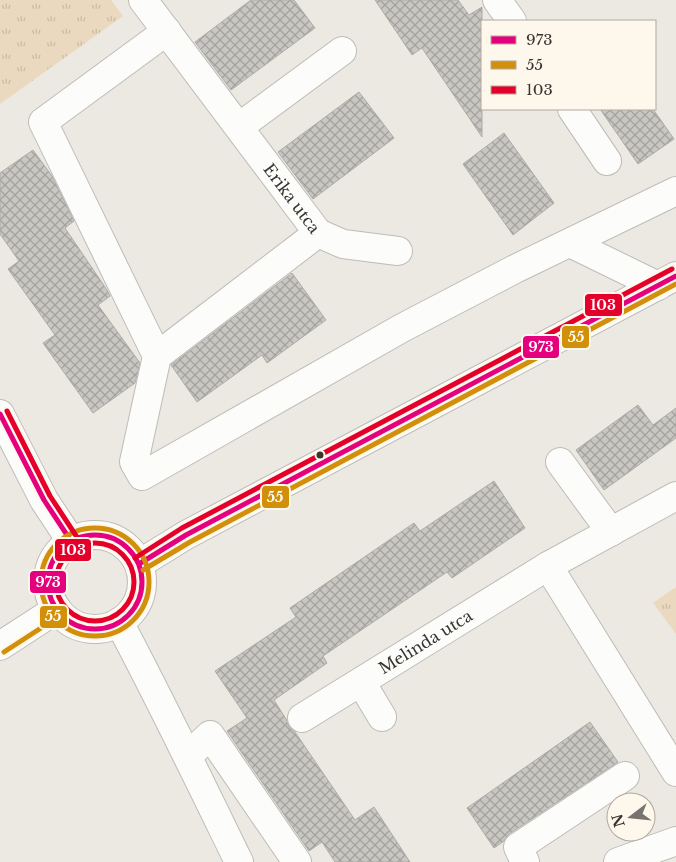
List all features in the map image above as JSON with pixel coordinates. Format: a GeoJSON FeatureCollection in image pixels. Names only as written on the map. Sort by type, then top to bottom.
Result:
{"type":"FeatureCollection","features":[{"type":"Feature","properties":{"kind":"street","name":"Erika utca"},"geometry":{"type":"LineString","coordinates":[[143,0],[318,233],[157,356]]}},
{"type":"Feature","properties":{"kind":"street"},"geometry":{"type":"LineString","coordinates":[[497,0],[511,20]]}},
{"type":"Feature","properties":{"kind":"street"},"geometry":{"type":"LineString","coordinates":[[167,32],[43,122],[157,356],[134,462],[142,476],[402,328],[515,269],[676,191]]}},
{"type":"Feature","properties":{"kind":"street"},"geometry":{"type":"LineString","coordinates":[[239,127],[342,51]]}},
{"type":"Feature","properties":{"kind":"street"},"geometry":{"type":"LineString","coordinates":[[573,110],[608,161]]}},
{"type":"Feature","properties":{"kind":"street"},"geometry":{"type":"LineString","coordinates":[[318,233],[343,244],[398,251]]}},
{"type":"Feature","properties":{"kind":"street"},"geometry":{"type":"LineString","coordinates":[[570,243],[667,281]]}},
{"type":"Feature","properties":{"kind":"street"},"geometry":{"type":"LineString","coordinates":[[139,564],[186,535],[667,281]]}},
{"type":"Feature","properties":{"kind":"street"},"geometry":{"type":"LineString","coordinates":[[0,414],[44,500],[71,542]]}},
{"type":"Feature","properties":{"kind":"street"},"geometry":{"type":"LineString","coordinates":[[560,462],[611,532]]}},
{"type":"Feature","properties":{"kind":"street","name":"Melinda utca"},"geometry":{"type":"LineString","coordinates":[[302,718],[548,566],[676,496]]}},
{"type":"Feature","properties":{"kind":"street"},"geometry":{"type":"LineString","coordinates":[[97,535],[110,538],[122,543],[132,552],[139,564],[142,577],[137,603],[130,614],[119,622],[107,627],[94,629],[80,626],[68,620],[57,609],[50,592],[49,574],[53,561],[61,550],[71,542],[84,536],[97,535]]}},
{"type":"Feature","properties":{"kind":"street"},"geometry":{"type":"LineString","coordinates":[[548,566],[676,772]]}},
{"type":"Feature","properties":{"kind":"street"},"geometry":{"type":"LineString","coordinates":[[0,646],[57,609]]}},
{"type":"Feature","properties":{"kind":"street"},"geometry":{"type":"LineString","coordinates":[[119,622],[188,756],[239,862]]}},
{"type":"Feature","properties":{"kind":"street"},"geometry":{"type":"LineString","coordinates":[[361,682],[382,717]]}},
{"type":"Feature","properties":{"kind":"street"},"geometry":{"type":"LineString","coordinates":[[188,756],[210,735],[297,862]]}},
{"type":"Feature","properties":{"kind":"street"},"geometry":{"type":"LineString","coordinates":[[525,862],[518,847],[625,776]]}},
{"type":"Feature","properties":{"kind":"street"},"geometry":{"type":"LineString","coordinates":[[618,862],[676,841]]}},
{"type":"Feature","properties":{"kind":"green space"},"geometry":{"type":"Polygon","coordinates":[[[0,0],[111,0],[123,16],[0,104],[0,0]]]}},
{"type":"Feature","properties":{"kind":"green space"},"geometry":{"type":"Polygon","coordinates":[[[676,587],[676,634],[653,603],[676,587]]]}},
{"type":"Feature","properties":{"kind":"building"},"geometry":{"type":"Polygon","coordinates":[[[251,0],[294,0],[315,28],[231,90],[195,42],[251,0]]]}},
{"type":"Feature","properties":{"kind":"building"},"geometry":{"type":"Polygon","coordinates":[[[375,0],[458,0],[469,15],[482,7],[482,137],[422,48],[412,55],[375,0]]]}},
{"type":"Feature","properties":{"kind":"building"},"geometry":{"type":"Polygon","coordinates":[[[359,92],[394,138],[313,199],[278,152],[359,92]]]}},
{"type":"Feature","properties":{"kind":"building"},"geometry":{"type":"Polygon","coordinates":[[[601,110],[654,110],[674,139],[638,164],[601,110]]]}},
{"type":"Feature","properties":{"kind":"building"},"geometry":{"type":"Polygon","coordinates":[[[504,133],[554,203],[513,235],[463,164],[504,133]]]}},
{"type":"Feature","properties":{"kind":"building"},"geometry":{"type":"Polygon","coordinates":[[[33,150],[52,176],[74,221],[65,228],[110,296],[98,305],[140,363],[135,383],[93,413],[43,343],[55,335],[8,269],[19,261],[0,234],[0,173],[33,150]]]}},
{"type":"Feature","properties":{"kind":"building"},"geometry":{"type":"Polygon","coordinates":[[[292,273],[326,320],[267,363],[262,355],[197,402],[171,365],[292,273]]]}},
{"type":"Feature","properties":{"kind":"building"},"geometry":{"type":"Polygon","coordinates":[[[638,405],[653,425],[676,408],[676,438],[604,490],[576,450],[638,405]]]}},
{"type":"Feature","properties":{"kind":"building"},"geometry":{"type":"Polygon","coordinates":[[[494,481],[525,528],[452,578],[447,572],[323,656],[327,663],[274,700],[289,727],[295,732],[355,820],[374,807],[410,862],[335,862],[322,842],[309,851],[227,731],[247,718],[215,671],[296,617],[290,608],[414,523],[420,531],[494,481]]]}},
{"type":"Feature","properties":{"kind":"building"},"geometry":{"type":"Polygon","coordinates":[[[590,722],[618,762],[509,834],[504,841],[494,848],[467,808],[590,722]]]}},
{"type":"Feature","properties":{"kind":"transit line","name":"103"},"geometry":{"type":"LineString","coordinates":[[135,558],[182,528],[672,269]]}},
{"type":"Feature","properties":{"kind":"transit line","name":"973"},"geometry":{"type":"LineString","coordinates":[[139,564],[186,535],[676,276]]}},
{"type":"Feature","properties":{"kind":"transit line","name":"55"},"geometry":{"type":"LineString","coordinates":[[143,570],[190,542],[676,284]]}},
{"type":"Feature","properties":{"kind":"transit line","name":"103"},"geometry":{"type":"LineString","coordinates":[[7,411],[50,496],[77,537]]}},
{"type":"Feature","properties":{"kind":"transit line","name":"973"},"geometry":{"type":"LineString","coordinates":[[0,414],[44,500],[71,541]]}},
{"type":"Feature","properties":{"kind":"transit line","name":"55"},"geometry":{"type":"LineString","coordinates":[[95,528],[116,532],[133,544],[145,561],[149,582],[145,603],[133,620],[116,632],[95,636],[74,632],[57,620],[45,603],[41,582],[45,561],[57,544],[74,532],[95,528]]}},
{"type":"Feature","properties":{"kind":"transit line","name":"973"},"geometry":{"type":"LineString","coordinates":[[95,535],[113,539],[128,549],[138,564],[142,582],[138,600],[128,615],[113,625],[95,629],[77,625],[62,615],[52,600],[48,582],[52,564],[62,549],[77,539],[95,535]]}},
{"type":"Feature","properties":{"kind":"transit line","name":"103"},"geometry":{"type":"LineString","coordinates":[[95,543],[110,546],[123,554],[131,567],[134,582],[131,597],[123,610],[110,618],[95,621],[80,618],[67,610],[59,597],[56,582],[59,567],[67,554],[80,546],[95,543]]}},
{"type":"Feature","properties":{"kind":"transit line","name":"55"},"geometry":{"type":"LineString","coordinates":[[4,652],[61,615]]}}]}
